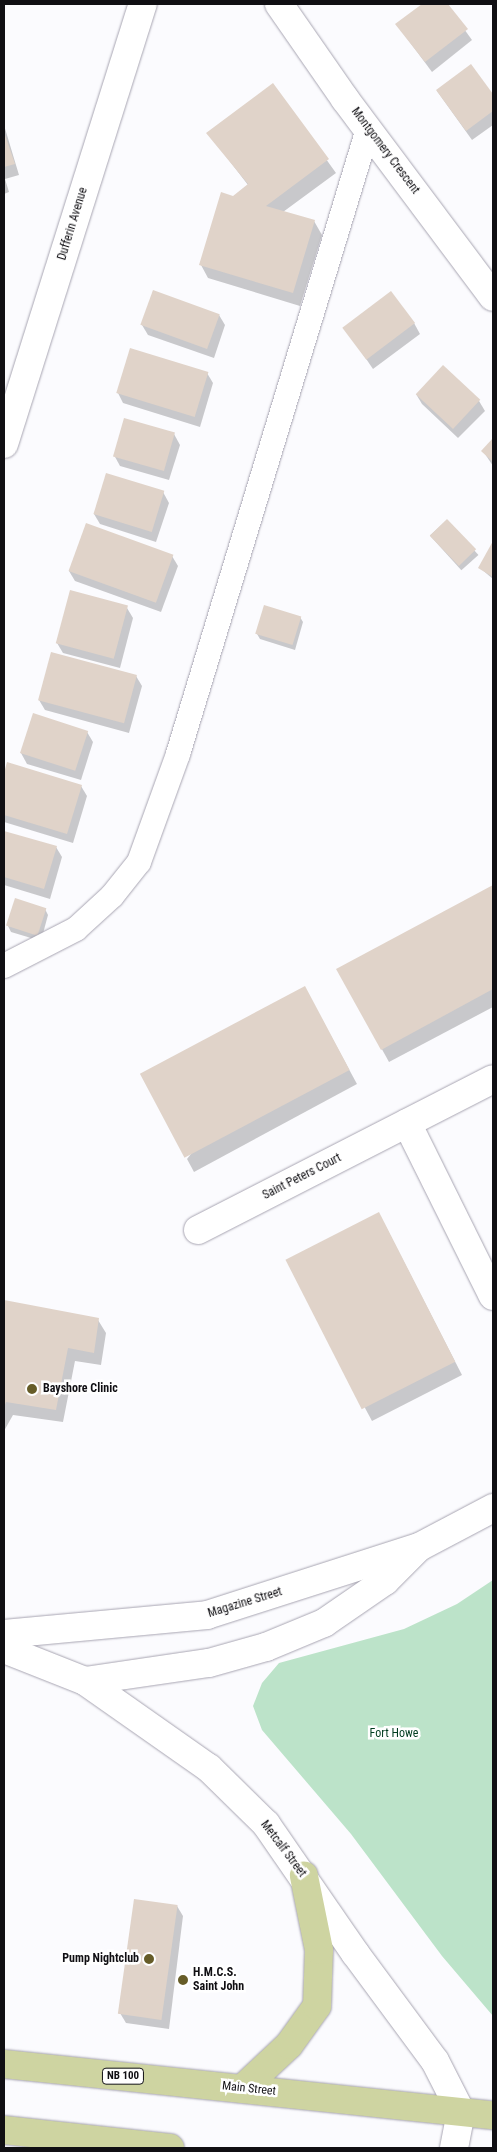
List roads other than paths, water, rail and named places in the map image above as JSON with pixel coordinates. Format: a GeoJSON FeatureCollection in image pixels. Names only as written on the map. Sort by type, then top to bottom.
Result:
{"type":"FeatureCollection","features":[{"type":"Feature","properties":{"kind":"main road"},"geometry":{"type":"LineString","coordinates":[[242,2089],[289,2045],[317,2006],[319,1950],[304,1876]]}},
{"type":"Feature","properties":{"kind":"main road","name":"Main Street"},"geometry":{"type":"LineString","coordinates":[[4,2064],[493,2115]]}},
{"type":"Feature","properties":{"kind":"main road"},"geometry":{"type":"LineString","coordinates":[[4,2130],[170,2148]]}},
{"type":"Feature","properties":{"kind":"street","name":"Dufferin Avenue"},"geometry":{"type":"LineString","coordinates":[[4,444],[143,4]]}},
{"type":"Feature","properties":{"kind":"street","name":"Montgomery Crescent"},"geometry":{"type":"LineString","coordinates":[[279,4],[368,129],[493,297]]}},
{"type":"Feature","properties":{"kind":"street","name":"Saint Peters Court"},"geometry":{"type":"LineString","coordinates":[[198,1230],[493,1079]]}},
{"type":"Feature","properties":{"kind":"street"},"geometry":{"type":"LineString","coordinates":[[407,1123],[493,1296]]}},
{"type":"Feature","properties":{"kind":"street","name":"Magazine Street"},"geometry":{"type":"LineString","coordinates":[[4,1634],[207,1615],[419,1547],[493,1508]]}},
{"type":"Feature","properties":{"kind":"street","name":"Magazine Street"},"geometry":{"type":"LineString","coordinates":[[85,1681],[209,1663],[266,1647],[324,1623],[385,1581],[419,1547]]}},
{"type":"Feature","properties":{"kind":"street","name":"Metcalf Street"},"geometry":{"type":"LineString","coordinates":[[4,1649],[85,1681],[209,1768],[266,1824],[304,1876],[355,1953],[435,2060],[461,2112]]}},
{"type":"Feature","properties":{"kind":"street"},"geometry":{"type":"LineString","coordinates":[[454,2148],[461,2112]]}},
{"type":"Feature","properties":{"kind":"lane"},"geometry":{"type":"LineString","coordinates":[[4,966],[76,929],[112,896],[139,862],[181,744],[368,129]]}},
{"type":"Feature","properties":{"kind":"place","name":"Bayshore Clinic"},"geometry":{"type":"Point","coordinates":[32,1389]}},
{"type":"Feature","properties":{"kind":"place","name":"Pump Nightclub"},"geometry":{"type":"Point","coordinates":[149,1959]}},
{"type":"Feature","properties":{"kind":"place","name":"H.M.C.S. Saint John"},"geometry":{"type":"Point","coordinates":[183,1980]}},
{"type":"Feature","properties":{"kind":"park label","name":"Fort Howe"},"geometry":{"type":"Point","coordinates":[394,1734]}}]}
